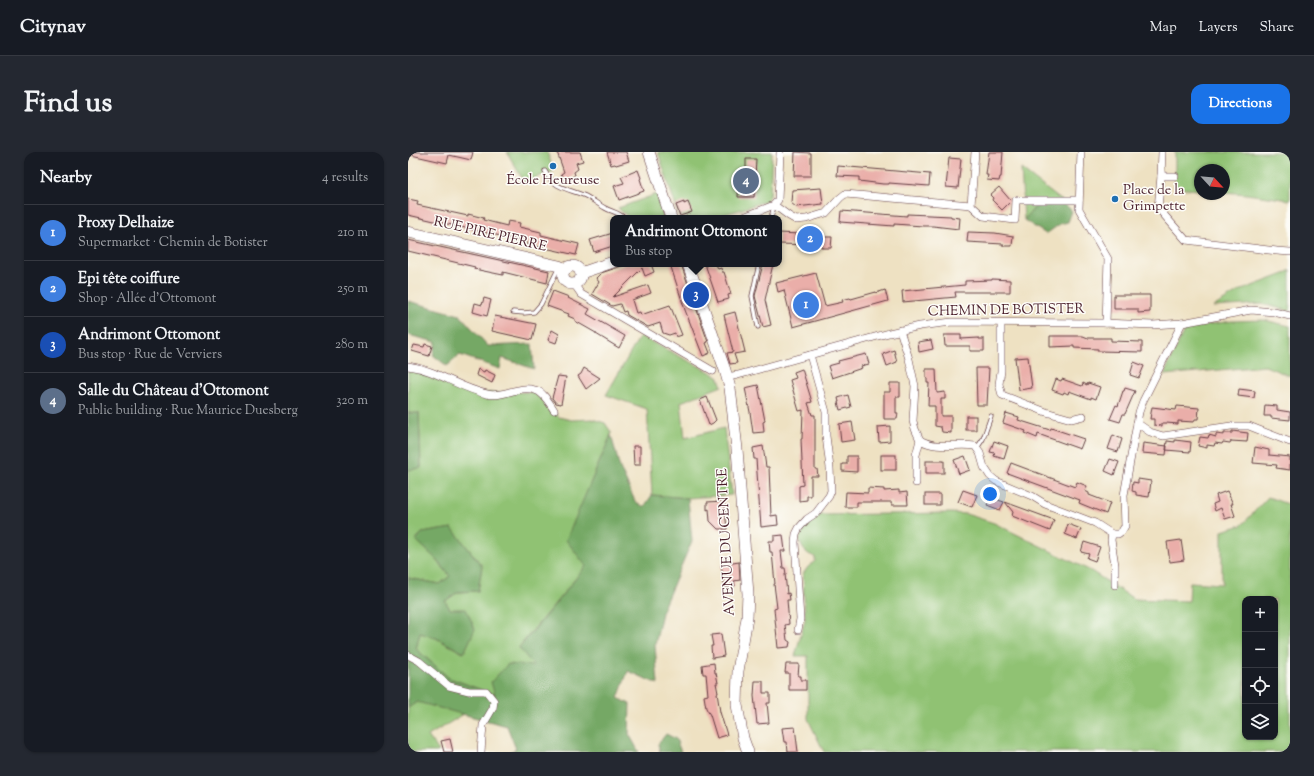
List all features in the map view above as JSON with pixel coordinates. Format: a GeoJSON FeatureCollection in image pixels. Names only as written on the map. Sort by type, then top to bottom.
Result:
{"type":"FeatureCollection","features":[{"type":"Feature","properties":{"kind":"street"},"geometry":{"type":"LineString","coordinates":[[649,152],[670,215]]}},
{"type":"Feature","properties":{"kind":"street"},"geometry":{"type":"LineString","coordinates":[[749,215],[774,205],[778,200],[780,152]]}},
{"type":"Feature","properties":{"kind":"street"},"geometry":{"type":"LineString","coordinates":[[971,204],[975,152]]}},
{"type":"Feature","properties":{"kind":"street"},"geometry":{"type":"LineString","coordinates":[[1081,152],[1079,210],[1108,259],[1106,323]]}},
{"type":"Feature","properties":{"kind":"street"},"geometry":{"type":"LineString","coordinates":[[1162,152],[1158,208],[1186,240],[1290,252]]}},
{"type":"Feature","properties":{"kind":"street"},"geometry":{"type":"LineString","coordinates":[[1161,176],[1175,176]]}},
{"type":"Feature","properties":{"kind":"street"},"geometry":{"type":"LineString","coordinates":[[774,205],[796,220],[806,219],[826,213],[845,194],[971,204],[983,216],[1015,220],[1016,200],[1079,200]]}},
{"type":"Feature","properties":{"kind":"street"},"geometry":{"type":"LineString","coordinates":[[664,195],[675,215]]}},
{"type":"Feature","properties":{"kind":"street","name":"RUE PIRE PIERRE"},"geometry":{"type":"LineString","coordinates":[[408,232],[562,267]]}},
{"type":"Feature","properties":{"kind":"street"},"geometry":{"type":"LineString","coordinates":[[581,273],[610,263]]}},
{"type":"Feature","properties":{"kind":"street"},"geometry":{"type":"LineString","coordinates":[[574,284],[580,280],[580,269],[573,266],[562,267],[565,281],[574,284],[581,294],[713,371]]}},
{"type":"Feature","properties":{"kind":"street","name":"AVENUE DU CENTRE"},"geometry":{"type":"LineString","coordinates":[[692,269],[728,377],[737,449],[748,594],[747,618],[738,671],[737,705],[743,738],[748,752]]}},
{"type":"Feature","properties":{"kind":"street","name":"CHEMIN DE BOTISTER"},"geometry":{"type":"LineString","coordinates":[[728,377],[900,330],[952,322],[1106,323],[1153,325],[1182,322],[1251,310],[1274,312],[1290,316]]}},
{"type":"Feature","properties":{"kind":"street"},"geometry":{"type":"LineString","coordinates":[[920,440],[931,445],[976,446],[990,476],[996,481],[1032,496],[1045,504],[1095,523],[1112,534],[1118,534],[1125,526],[1124,495],[1137,423],[1143,401],[1182,322]]}},
{"type":"Feature","properties":{"kind":"street"},"geometry":{"type":"LineString","coordinates":[[1001,323],[1001,371],[999,384],[1002,395],[1046,412],[1071,419],[1083,416]]}},
{"type":"Feature","properties":{"kind":"street"},"geometry":{"type":"LineString","coordinates":[[900,330],[909,358],[915,386],[913,421],[920,440],[916,455],[916,483]]}},
{"type":"Feature","properties":{"kind":"street"},"geometry":{"type":"LineString","coordinates":[[798,630],[800,619],[795,542],[796,534],[807,519],[816,513],[831,492],[826,436],[826,412],[810,355]]}},
{"type":"Feature","properties":{"kind":"street"},"geometry":{"type":"LineString","coordinates":[[408,366],[417,367],[435,373],[474,391],[488,395],[496,395],[517,389],[537,390],[542,394],[554,410]]}},
{"type":"Feature","properties":{"kind":"street"},"geometry":{"type":"LineString","coordinates":[[1137,423],[1150,432],[1163,436],[1231,426],[1249,426],[1290,442]]}},
{"type":"Feature","properties":{"kind":"street"},"geometry":{"type":"LineString","coordinates":[[1112,534],[1111,540],[1115,585]]}},
{"type":"Feature","properties":{"kind":"street"},"geometry":{"type":"LineString","coordinates":[[408,655],[419,661],[449,686],[469,691],[486,691],[494,700],[493,708],[484,725],[481,752]]}},
{"type":"Feature","properties":{"kind":"lane"},"geometry":{"type":"LineString","coordinates":[[545,171],[547,176],[557,186],[584,195],[606,209],[617,212],[620,215]]}},
{"type":"Feature","properties":{"kind":"lane"},"geometry":{"type":"LineString","coordinates":[[772,215],[774,205]]}},
{"type":"Feature","properties":{"kind":"lane"},"geometry":{"type":"LineString","coordinates":[[513,312],[534,312],[541,304],[562,267]]}},
{"type":"Feature","properties":{"kind":"lane"},"geometry":{"type":"LineString","coordinates":[[758,267],[752,296],[758,327]]}},
{"type":"Feature","properties":{"kind":"lane"},"geometry":{"type":"LineString","coordinates":[[976,448],[983,438],[991,416]]}},
{"type":"Feature","properties":{"kind":"green space"},"geometry":{"type":"Polygon","coordinates":[[[507,152],[547,152],[554,171],[524,182],[507,152]]]}},
{"type":"Feature","properties":{"kind":"green space"},"geometry":{"type":"Polygon","coordinates":[[[658,152],[772,152],[770,195],[768,200],[722,215],[679,215],[658,152]]]}},
{"type":"Feature","properties":{"kind":"green space"},"geometry":{"type":"Polygon","coordinates":[[[1175,152],[1290,152],[1290,200],[1230,193],[1230,164],[1194,164],[1194,190],[1175,188],[1175,152]]]}},
{"type":"Feature","properties":{"kind":"green space"},"geometry":{"type":"Polygon","coordinates":[[[1021,169],[1062,201],[1036,206],[1024,220],[1021,169]]]}},
{"type":"Feature","properties":{"kind":"green space"},"geometry":{"type":"Polygon","coordinates":[[[657,194],[663,215],[626,215],[618,208],[657,194]]]}},
{"type":"Feature","properties":{"kind":"green space"},"geometry":{"type":"Polygon","coordinates":[[[1062,201],[1072,211],[1068,222],[1060,224],[1046,234],[1024,220],[1036,206],[1062,201]]]}},
{"type":"Feature","properties":{"kind":"green space"},"geometry":{"type":"Polygon","coordinates":[[[1290,270],[1290,311],[1262,304],[1213,307],[1239,291],[1284,274],[1290,270]]]}},
{"type":"Feature","properties":{"kind":"green space"},"geometry":{"type":"Polygon","coordinates":[[[408,301],[460,315],[488,346],[532,344],[534,369],[502,358],[500,369],[460,355],[447,366],[433,355],[436,342],[408,335],[408,301]]]}},
{"type":"Feature","properties":{"kind":"green space"},"geometry":{"type":"Polygon","coordinates":[[[1264,320],[1290,326],[1290,376],[1265,366],[1164,375],[1185,328],[1232,321],[1264,320]]]}},
{"type":"Feature","properties":{"kind":"green space"},"geometry":{"type":"Polygon","coordinates":[[[640,336],[718,376],[722,386],[681,402],[685,438],[724,428],[732,495],[688,498],[652,495],[647,409],[606,395],[640,336]]]}},
{"type":"Feature","properties":{"kind":"green space"},"geometry":{"type":"Polygon","coordinates":[[[408,367],[472,393],[533,392],[545,401],[559,417],[571,420],[592,419],[605,423],[611,432],[591,482],[586,566],[519,647],[535,666],[496,695],[449,678],[416,649],[420,633],[436,638],[463,653],[450,609],[445,601],[458,592],[478,591],[482,566],[452,528],[422,533],[416,539],[437,560],[450,576],[440,584],[408,578],[408,470],[421,467],[419,413],[408,413],[408,367]]]}},
{"type":"Feature","properties":{"kind":"green space"},"geometry":{"type":"Polygon","coordinates":[[[408,413],[419,413],[421,468],[408,470],[408,413]]]}},
{"type":"Feature","properties":{"kind":"green space"},"geometry":{"type":"Polygon","coordinates":[[[611,435],[620,468],[635,501],[644,507],[652,495],[688,498],[692,541],[663,608],[655,645],[658,684],[628,671],[618,698],[630,704],[629,734],[639,752],[509,752],[516,749],[507,726],[417,702],[408,708],[408,578],[440,584],[450,576],[437,560],[416,540],[422,533],[452,528],[482,566],[478,591],[458,592],[445,601],[450,609],[466,609],[475,629],[464,653],[436,638],[420,633],[416,649],[449,678],[495,695],[491,682],[508,664],[534,666],[519,648],[586,566],[566,540],[611,435]]]}},
{"type":"Feature","properties":{"kind":"green space"},"geometry":{"type":"Polygon","coordinates":[[[1268,497],[1290,505],[1290,752],[824,752],[808,719],[808,656],[795,656],[805,620],[803,574],[815,561],[815,557],[804,550],[799,539],[804,528],[819,515],[966,514],[994,523],[1091,571],[1134,599],[1189,601],[1190,582],[1222,584],[1222,531],[1242,525],[1268,497]]]}},
{"type":"Feature","properties":{"kind":"green space"},"geometry":{"type":"Polygon","coordinates":[[[417,701],[464,714],[428,736],[439,751],[437,752],[408,752],[408,708],[417,701]]]}},
{"type":"Feature","properties":{"kind":"green space"},"geometry":{"type":"Polygon","coordinates":[[[666,734],[676,739],[681,752],[660,752],[658,744],[666,734]]]}},
{"type":"Feature","properties":{"kind":"building"},"geometry":{"type":"Polygon","coordinates":[[[412,152],[473,152],[471,160],[449,155],[447,163],[411,155],[412,152]]]}},
{"type":"Feature","properties":{"kind":"building"},"geometry":{"type":"Polygon","coordinates":[[[557,152],[580,152],[583,161],[576,163],[578,169],[574,172],[575,175],[566,182],[561,174],[564,172],[557,152]]]}},
{"type":"Feature","properties":{"kind":"building"},"geometry":{"type":"Polygon","coordinates":[[[607,152],[626,152],[629,161],[611,165],[607,152]]]}},
{"type":"Feature","properties":{"kind":"building"},"geometry":{"type":"Polygon","coordinates":[[[795,152],[811,153],[811,176],[794,176],[795,152]]]}},
{"type":"Feature","properties":{"kind":"building"},"geometry":{"type":"Polygon","coordinates":[[[989,152],[1003,152],[1001,177],[999,181],[987,180],[988,175],[986,175],[989,152]]]}},
{"type":"Feature","properties":{"kind":"building"},"geometry":{"type":"Polygon","coordinates":[[[949,158],[961,159],[958,188],[946,187],[949,158]]]}},
{"type":"Feature","properties":{"kind":"building"},"geometry":{"type":"Polygon","coordinates":[[[746,159],[756,159],[754,197],[738,197],[739,179],[744,179],[744,174],[746,174],[746,159]]]}},
{"type":"Feature","properties":{"kind":"building"},"geometry":{"type":"Polygon","coordinates":[[[838,166],[930,174],[929,186],[889,183],[883,184],[859,181],[859,177],[837,176],[838,166]]]}},
{"type":"Feature","properties":{"kind":"building"},"geometry":{"type":"Polygon","coordinates":[[[638,170],[644,191],[619,200],[614,186],[624,183],[621,177],[638,170]]]}},
{"type":"Feature","properties":{"kind":"building"},"geometry":{"type":"Polygon","coordinates":[[[999,187],[1011,201],[1002,210],[992,200],[993,198],[990,195],[999,187]]]}},
{"type":"Feature","properties":{"kind":"building"},"geometry":{"type":"Polygon","coordinates":[[[821,188],[823,204],[796,207],[791,203],[792,190],[821,188]]]}},
{"type":"Feature","properties":{"kind":"building"},"geometry":{"type":"Polygon","coordinates":[[[408,199],[418,201],[417,205],[468,216],[468,214],[484,218],[483,220],[507,226],[508,221],[520,223],[519,227],[541,232],[541,235],[579,244],[576,255],[527,244],[527,242],[408,215],[408,199]]]}},
{"type":"Feature","properties":{"kind":"building"},"geometry":{"type":"Polygon","coordinates":[[[688,202],[692,212],[680,215],[676,205],[688,202]]]}},
{"type":"Feature","properties":{"kind":"building"},"geometry":{"type":"Polygon","coordinates":[[[841,211],[907,216],[907,214],[951,216],[960,218],[959,229],[933,226],[894,224],[894,226],[840,222],[841,211]]]}},
{"type":"Feature","properties":{"kind":"building"},"geometry":{"type":"Polygon","coordinates":[[[968,232],[995,233],[1013,236],[1012,246],[967,242],[968,232]]]}},
{"type":"Feature","properties":{"kind":"building"},"geometry":{"type":"Polygon","coordinates":[[[782,233],[823,235],[823,237],[832,237],[831,248],[822,248],[822,246],[782,244],[782,233]]]}},
{"type":"Feature","properties":{"kind":"building"},"geometry":{"type":"Polygon","coordinates":[[[610,234],[610,247],[594,252],[590,240],[610,234]]]}},
{"type":"Feature","properties":{"kind":"building"},"geometry":{"type":"Polygon","coordinates":[[[408,240],[549,271],[547,283],[503,272],[503,275],[474,269],[475,267],[408,251],[408,240]]]}},
{"type":"Feature","properties":{"kind":"building"},"geometry":{"type":"Polygon","coordinates":[[[619,267],[652,267],[654,272],[645,276],[642,268],[613,297],[648,285],[651,293],[632,300],[636,313],[640,312],[641,315],[670,305],[682,335],[676,337],[675,333],[669,335],[663,333],[660,323],[648,327],[627,315],[626,311],[623,312],[620,304],[612,306],[592,294],[599,282],[596,278],[601,273],[619,267]]]}},
{"type":"Feature","properties":{"kind":"building"},"geometry":{"type":"Polygon","coordinates":[[[671,267],[682,267],[708,342],[706,343],[710,353],[703,356],[685,310],[671,267]]]}},
{"type":"Feature","properties":{"kind":"building"},"geometry":{"type":"Polygon","coordinates":[[[706,267],[721,268],[722,272],[724,272],[731,294],[728,295],[729,299],[718,302],[706,267]]]}},
{"type":"Feature","properties":{"kind":"building"},"geometry":{"type":"Polygon","coordinates":[[[762,267],[772,267],[765,300],[771,325],[763,327],[755,296],[762,267]]]}},
{"type":"Feature","properties":{"kind":"building"},"geometry":{"type":"Polygon","coordinates":[[[816,273],[825,306],[843,302],[842,300],[885,290],[888,301],[793,327],[784,290],[778,292],[776,283],[816,273]]]}},
{"type":"Feature","properties":{"kind":"building"},"geometry":{"type":"Polygon","coordinates":[[[992,279],[1010,280],[1010,292],[955,292],[956,297],[903,302],[902,291],[965,285],[965,281],[992,279]]]}},
{"type":"Feature","properties":{"kind":"building"},"geometry":{"type":"Polygon","coordinates":[[[553,291],[569,297],[568,298],[590,309],[587,314],[625,336],[619,348],[575,321],[575,319],[568,316],[569,314],[547,306],[553,291]]]}},
{"type":"Feature","properties":{"kind":"building"},"geometry":{"type":"Polygon","coordinates":[[[1114,295],[1150,295],[1150,312],[1138,313],[1138,309],[1114,309],[1114,295]]]}},
{"type":"Feature","properties":{"kind":"building"},"geometry":{"type":"Polygon","coordinates":[[[484,298],[491,300],[487,316],[473,312],[475,303],[482,305],[484,298]]]}},
{"type":"Feature","properties":{"kind":"building"},"geometry":{"type":"Polygon","coordinates":[[[735,312],[745,352],[734,354],[737,363],[730,364],[727,353],[733,352],[724,315],[735,312]]]}},
{"type":"Feature","properties":{"kind":"building"},"geometry":{"type":"Polygon","coordinates":[[[495,316],[536,324],[532,340],[492,331],[495,316]]]}},
{"type":"Feature","properties":{"kind":"building"},"geometry":{"type":"Polygon","coordinates":[[[552,330],[559,334],[556,343],[548,340],[552,330]]]}},
{"type":"Feature","properties":{"kind":"building"},"geometry":{"type":"Polygon","coordinates":[[[944,335],[961,335],[961,339],[984,339],[984,351],[970,351],[970,346],[945,346],[944,335]]]}},
{"type":"Feature","properties":{"kind":"building"},"geometry":{"type":"Polygon","coordinates":[[[1050,336],[1083,336],[1088,338],[1111,338],[1111,341],[1142,342],[1142,352],[1098,351],[1098,349],[1074,348],[1074,346],[1050,347],[1050,336]]]}},
{"type":"Feature","properties":{"kind":"building"},"geometry":{"type":"Polygon","coordinates":[[[931,340],[933,349],[919,352],[918,342],[931,340]]]}},
{"type":"Feature","properties":{"kind":"building"},"geometry":{"type":"Polygon","coordinates":[[[425,344],[432,346],[429,356],[412,351],[414,345],[424,347],[425,344]]]}},
{"type":"Feature","properties":{"kind":"building"},"geometry":{"type":"Polygon","coordinates":[[[894,350],[897,362],[887,366],[883,354],[894,350]]]}},
{"type":"Feature","properties":{"kind":"building"},"geometry":{"type":"Polygon","coordinates":[[[866,354],[869,364],[861,366],[862,368],[832,378],[828,366],[839,363],[838,361],[866,354]]]}},
{"type":"Feature","properties":{"kind":"building"},"geometry":{"type":"Polygon","coordinates":[[[1028,357],[1032,388],[1019,390],[1015,358],[1028,357]]]}},
{"type":"Feature","properties":{"kind":"building"},"geometry":{"type":"Polygon","coordinates":[[[1134,362],[1144,366],[1139,378],[1130,375],[1134,362]]]}},
{"type":"Feature","properties":{"kind":"building"},"geometry":{"type":"Polygon","coordinates":[[[584,368],[600,378],[586,389],[578,376],[584,368]]]}},
{"type":"Feature","properties":{"kind":"building"},"geometry":{"type":"Polygon","coordinates":[[[976,368],[989,368],[987,405],[977,405],[976,368]]]}},
{"type":"Feature","properties":{"kind":"building"},"geometry":{"type":"Polygon","coordinates":[[[478,369],[484,372],[485,370],[495,375],[492,383],[476,375],[478,369]]]}},
{"type":"Feature","properties":{"kind":"building"},"geometry":{"type":"Polygon","coordinates":[[[802,369],[812,402],[808,403],[812,415],[815,415],[815,469],[817,469],[818,476],[811,476],[811,496],[807,496],[807,500],[799,501],[799,486],[803,485],[801,439],[803,410],[799,411],[790,380],[796,378],[794,372],[802,369]]]}},
{"type":"Feature","properties":{"kind":"building"},"geometry":{"type":"Polygon","coordinates":[[[926,369],[936,369],[937,393],[945,392],[945,399],[941,399],[941,416],[951,416],[951,433],[942,432],[941,427],[935,426],[935,406],[928,406],[929,383],[927,383],[926,369]]]}},
{"type":"Feature","properties":{"kind":"building"},"geometry":{"type":"Polygon","coordinates":[[[558,376],[566,377],[561,404],[556,403],[552,398],[558,376]]]}},
{"type":"Feature","properties":{"kind":"building"},"geometry":{"type":"Polygon","coordinates":[[[1056,379],[1061,381],[1062,379],[1082,386],[1083,383],[1087,385],[1088,383],[1100,387],[1096,399],[1091,397],[1091,399],[1069,391],[1068,394],[1064,392],[1063,394],[1052,390],[1056,379]]]}},
{"type":"Feature","properties":{"kind":"building"},"geometry":{"type":"Polygon","coordinates":[[[890,383],[900,383],[900,397],[896,397],[896,413],[898,413],[897,419],[884,419],[884,392],[890,392],[890,383]]]}},
{"type":"Feature","properties":{"kind":"building"},"geometry":{"type":"Polygon","coordinates":[[[758,385],[765,421],[763,422],[764,432],[753,433],[745,388],[758,385]]]}},
{"type":"Feature","properties":{"kind":"building"},"geometry":{"type":"Polygon","coordinates":[[[1125,388],[1135,391],[1125,414],[1123,414],[1120,422],[1110,419],[1116,405],[1118,406],[1125,388]]]}},
{"type":"Feature","properties":{"kind":"building"},"geometry":{"type":"Polygon","coordinates":[[[1239,389],[1255,391],[1254,398],[1238,396],[1239,389]]]}},
{"type":"Feature","properties":{"kind":"building"},"geometry":{"type":"Polygon","coordinates":[[[848,395],[851,407],[840,410],[838,398],[848,395]]]}},
{"type":"Feature","properties":{"kind":"building"},"geometry":{"type":"Polygon","coordinates":[[[707,397],[716,420],[709,425],[700,400],[707,397]]]}},
{"type":"Feature","properties":{"kind":"building"},"geometry":{"type":"Polygon","coordinates":[[[1265,405],[1277,406],[1277,410],[1290,412],[1290,420],[1264,416],[1265,405]]]}},
{"type":"Feature","properties":{"kind":"building"},"geometry":{"type":"Polygon","coordinates":[[[1177,406],[1199,408],[1198,419],[1195,419],[1194,422],[1178,421],[1178,424],[1162,423],[1162,426],[1154,425],[1154,419],[1150,419],[1152,407],[1176,410],[1177,406]]]}},
{"type":"Feature","properties":{"kind":"building"},"geometry":{"type":"Polygon","coordinates":[[[1006,413],[1019,417],[1018,420],[1050,430],[1051,428],[1084,439],[1080,449],[1038,434],[1037,438],[1025,433],[1026,431],[1003,423],[1006,413]]]}},
{"type":"Feature","properties":{"kind":"building"},"geometry":{"type":"Polygon","coordinates":[[[966,416],[976,416],[976,430],[966,430],[966,416]]]}},
{"type":"Feature","properties":{"kind":"building"},"geometry":{"type":"Polygon","coordinates":[[[852,422],[855,440],[841,442],[839,424],[852,422]]]}},
{"type":"Feature","properties":{"kind":"building"},"geometry":{"type":"Polygon","coordinates":[[[890,426],[890,441],[879,442],[878,427],[890,426]]]}},
{"type":"Feature","properties":{"kind":"building"},"geometry":{"type":"Polygon","coordinates":[[[1232,431],[1248,433],[1247,442],[1231,441],[1230,443],[1223,442],[1222,444],[1215,443],[1214,446],[1207,445],[1207,448],[1198,446],[1200,437],[1208,438],[1209,435],[1216,437],[1216,434],[1224,435],[1224,433],[1232,433],[1232,431]]]}},
{"type":"Feature","properties":{"kind":"building"},"geometry":{"type":"Polygon","coordinates":[[[1113,435],[1122,439],[1118,452],[1108,449],[1113,435]]]}},
{"type":"Feature","properties":{"kind":"building"},"geometry":{"type":"Polygon","coordinates":[[[1175,440],[1191,442],[1190,452],[1166,450],[1167,441],[1175,442],[1175,440]]]}},
{"type":"Feature","properties":{"kind":"building"},"geometry":{"type":"Polygon","coordinates":[[[994,441],[1008,446],[1004,459],[994,456],[995,453],[990,452],[994,441]]]}},
{"type":"Feature","properties":{"kind":"building"},"geometry":{"type":"Polygon","coordinates":[[[1143,443],[1167,446],[1166,455],[1142,453],[1143,443]]]}},
{"type":"Feature","properties":{"kind":"building"},"geometry":{"type":"Polygon","coordinates":[[[633,446],[640,446],[640,465],[634,465],[633,446]]]}},
{"type":"Feature","properties":{"kind":"building"},"geometry":{"type":"Polygon","coordinates":[[[763,446],[766,467],[769,467],[771,516],[777,515],[778,525],[761,527],[756,459],[754,459],[753,448],[763,446]]]}},
{"type":"Feature","properties":{"kind":"building"},"geometry":{"type":"Polygon","coordinates":[[[1255,447],[1269,450],[1269,455],[1290,457],[1290,470],[1276,468],[1277,465],[1253,463],[1255,447]]]}},
{"type":"Feature","properties":{"kind":"building"},"geometry":{"type":"Polygon","coordinates":[[[881,455],[896,455],[896,470],[881,470],[881,455]]]}},
{"type":"Feature","properties":{"kind":"building"},"geometry":{"type":"Polygon","coordinates":[[[847,456],[857,456],[857,472],[842,471],[842,464],[847,464],[847,456]]]}},
{"type":"Feature","properties":{"kind":"building"},"geometry":{"type":"Polygon","coordinates":[[[965,456],[970,470],[959,474],[954,460],[965,456]]]}},
{"type":"Feature","properties":{"kind":"building"},"geometry":{"type":"Polygon","coordinates":[[[1110,459],[1119,462],[1114,475],[1105,471],[1110,459]]]}},
{"type":"Feature","properties":{"kind":"building"},"geometry":{"type":"Polygon","coordinates":[[[926,461],[944,461],[944,473],[926,473],[926,461]]]}},
{"type":"Feature","properties":{"kind":"building"},"geometry":{"type":"Polygon","coordinates":[[[1011,463],[1075,487],[1077,482],[1087,486],[1085,491],[1089,493],[1089,495],[1110,503],[1106,514],[1079,503],[1080,500],[1007,473],[1011,463]]]}},
{"type":"Feature","properties":{"kind":"building"},"geometry":{"type":"Polygon","coordinates":[[[1138,479],[1151,481],[1149,497],[1136,495],[1136,492],[1132,491],[1133,482],[1138,483],[1138,479]]]}},
{"type":"Feature","properties":{"kind":"building"},"geometry":{"type":"Polygon","coordinates":[[[868,488],[884,489],[884,491],[899,490],[899,493],[907,492],[908,505],[892,505],[892,502],[857,502],[857,507],[845,507],[846,492],[868,493],[868,488]]]}},
{"type":"Feature","properties":{"kind":"building"},"geometry":{"type":"Polygon","coordinates":[[[963,490],[977,495],[972,507],[958,502],[963,490]]]}},
{"type":"Feature","properties":{"kind":"building"},"geometry":{"type":"Polygon","coordinates":[[[1227,491],[1233,504],[1231,504],[1235,516],[1225,519],[1221,508],[1215,511],[1213,504],[1218,502],[1216,495],[1227,491]]]}},
{"type":"Feature","properties":{"kind":"building"},"geometry":{"type":"Polygon","coordinates":[[[925,494],[940,494],[940,505],[925,505],[925,494]]]}},
{"type":"Feature","properties":{"kind":"building"},"geometry":{"type":"Polygon","coordinates":[[[990,494],[996,497],[995,499],[1004,502],[1000,510],[987,505],[989,501],[987,500],[990,494]]]}},
{"type":"Feature","properties":{"kind":"building"},"geometry":{"type":"Polygon","coordinates":[[[724,501],[727,529],[718,529],[710,521],[709,509],[707,510],[707,502],[724,501]]]}},
{"type":"Feature","properties":{"kind":"building"},"geometry":{"type":"Polygon","coordinates":[[[1005,502],[1054,520],[1050,531],[1012,516],[1013,512],[1005,502]]]}},
{"type":"Feature","properties":{"kind":"building"},"geometry":{"type":"Polygon","coordinates":[[[1068,524],[1081,529],[1077,539],[1065,534],[1068,524]]]}},
{"type":"Feature","properties":{"kind":"building"},"geometry":{"type":"Polygon","coordinates":[[[783,535],[785,551],[781,551],[783,568],[785,568],[786,574],[787,594],[789,593],[790,600],[787,600],[789,624],[785,625],[787,640],[790,642],[789,647],[778,648],[774,609],[777,608],[775,584],[772,552],[770,552],[769,541],[774,541],[774,536],[783,535]]]}},
{"type":"Feature","properties":{"kind":"building"},"geometry":{"type":"Polygon","coordinates":[[[1181,540],[1184,560],[1170,562],[1167,542],[1181,540]]]}},
{"type":"Feature","properties":{"kind":"building"},"geometry":{"type":"Polygon","coordinates":[[[1084,542],[1100,547],[1095,561],[1087,558],[1089,554],[1081,552],[1084,542]]]}},
{"type":"Feature","properties":{"kind":"building"},"geometry":{"type":"Polygon","coordinates":[[[739,562],[740,580],[734,581],[735,586],[725,588],[721,565],[739,562]]]}},
{"type":"Feature","properties":{"kind":"building"},"geometry":{"type":"Polygon","coordinates":[[[721,634],[724,656],[712,658],[711,646],[713,646],[711,635],[721,634]]]}},
{"type":"Feature","properties":{"kind":"building"},"geometry":{"type":"Polygon","coordinates":[[[714,663],[718,683],[716,683],[720,712],[727,735],[717,738],[710,715],[706,708],[704,696],[708,695],[706,674],[703,674],[702,665],[714,663]]]}},
{"type":"Feature","properties":{"kind":"building"},"geometry":{"type":"Polygon","coordinates":[[[786,664],[799,664],[798,676],[801,676],[801,680],[806,680],[806,690],[789,690],[789,673],[785,673],[786,664]]]}},
{"type":"Feature","properties":{"kind":"building"},"geometry":{"type":"Polygon","coordinates":[[[755,681],[763,681],[763,693],[770,693],[770,703],[767,703],[769,723],[757,724],[754,696],[755,681]]]}},
{"type":"Feature","properties":{"kind":"building"},"geometry":{"type":"Polygon","coordinates":[[[795,727],[798,752],[788,752],[787,742],[784,742],[782,728],[795,727]]]}},
{"type":"Feature","properties":{"kind":"building"},"geometry":{"type":"Polygon","coordinates":[[[450,739],[453,752],[444,752],[441,741],[450,739]]]}},
{"type":"Feature","properties":{"kind":"place","name":"École Heureuse"},"geometry":{"type":"Point","coordinates":[553,166]}},
{"type":"Feature","properties":{"kind":"place","name":"Salle du Château d'Ottomont"},"geometry":{"type":"Point","coordinates":[746,181]}},
{"type":"Feature","properties":{"kind":"place","name":"Place de la Grimpette"},"geometry":{"type":"Point","coordinates":[1115,199]}},
{"type":"Feature","properties":{"kind":"place","name":"Epi tête coiffure"},"geometry":{"type":"Point","coordinates":[810,239]}},
{"type":"Feature","properties":{"kind":"place","name":"Andrimont Ottomont"},"geometry":{"type":"Point","coordinates":[696,295]}},
{"type":"Feature","properties":{"kind":"place","name":"Proxy Delhaize"},"geometry":{"type":"Point","coordinates":[806,305]}}]}
